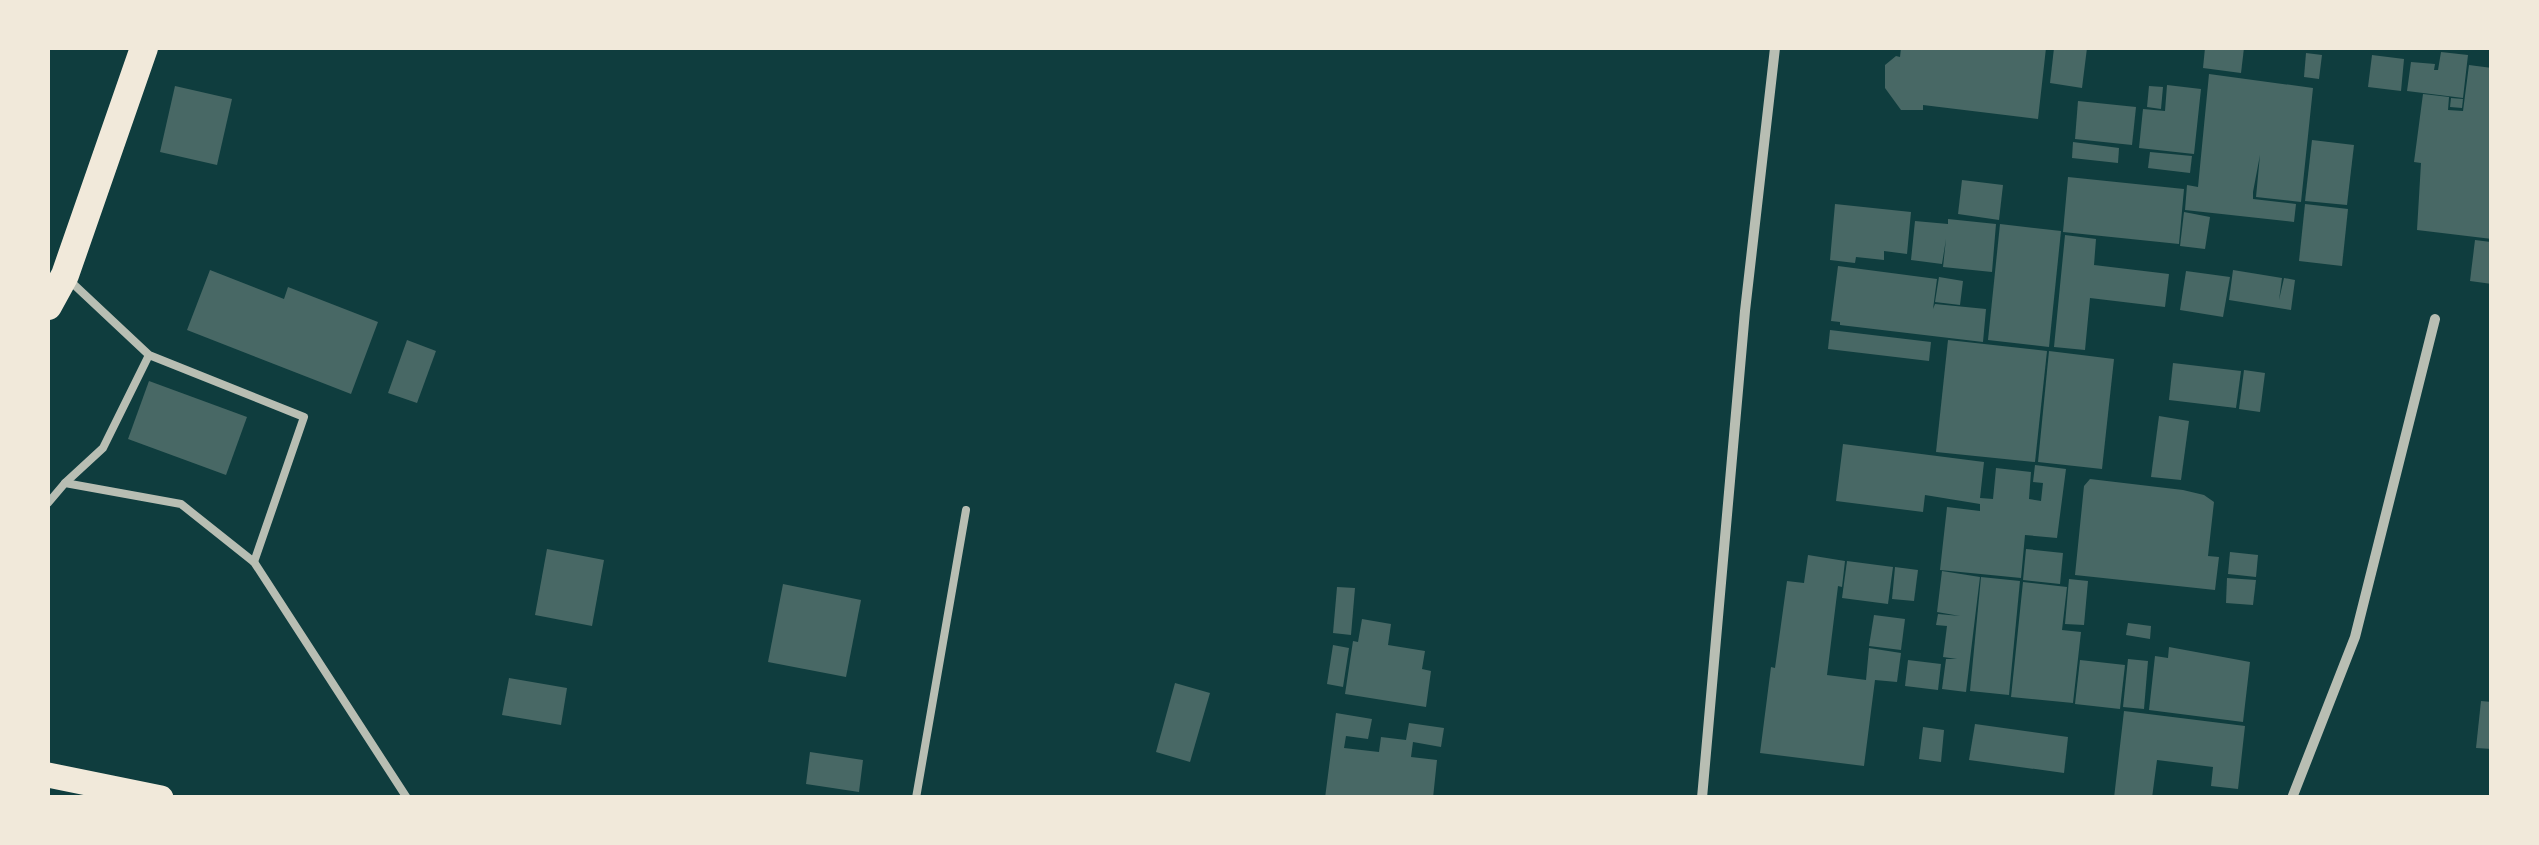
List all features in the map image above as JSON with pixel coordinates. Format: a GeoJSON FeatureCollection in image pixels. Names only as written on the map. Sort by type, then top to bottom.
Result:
{"type":"FeatureCollection","features":[{"type":"Feature","properties":{"kind":"highway"},"geometry":{"type":"LineString","coordinates":[[48,306],[65,275],[144,48]]}},
{"type":"Feature","properties":{"kind":"main road"},"geometry":{"type":"LineString","coordinates":[[48,775],[161,798]]}},
{"type":"Feature","properties":{"kind":"street"},"geometry":{"type":"LineString","coordinates":[[1702,798],[1745,311],[1775,48]]}},
{"type":"Feature","properties":{"kind":"street"},"geometry":{"type":"LineString","coordinates":[[2292,798],[2355,637],[2435,319]]}},
{"type":"Feature","properties":{"kind":"lane"},"geometry":{"type":"LineString","coordinates":[[65,275],[149,354],[304,418],[254,562]]}},
{"type":"Feature","properties":{"kind":"lane"},"geometry":{"type":"LineString","coordinates":[[48,503],[103,448],[149,354]]}},
{"type":"Feature","properties":{"kind":"lane"},"geometry":{"type":"LineString","coordinates":[[65,483],[181,504],[254,562],[406,798]]}},
{"type":"Feature","properties":{"kind":"lane"},"geometry":{"type":"LineString","coordinates":[[916,798],[966,510]]}},
{"type":"Feature","properties":{"kind":"building"},"geometry":{"type":"Polygon","coordinates":[[[1901,48],[2046,48],[2038,119],[1923,105],[1923,110],[1901,110],[1885,88],[1885,65],[1900,57],[1901,48]]]}},
{"type":"Feature","properties":{"kind":"building"},"geometry":{"type":"Polygon","coordinates":[[[2054,48],[2087,48],[2082,88],[2050,83],[2054,48]]]}},
{"type":"Feature","properties":{"kind":"building"},"geometry":{"type":"Polygon","coordinates":[[[2205,48],[2244,48],[2241,73],[2203,68],[2205,48]]]}},
{"type":"Feature","properties":{"kind":"building"},"geometry":{"type":"Polygon","coordinates":[[[2441,52],[2468,55],[2463,98],[2407,91],[2411,62],[2435,64],[2434,70],[2438,70],[2441,52]]]}},
{"type":"Feature","properties":{"kind":"building"},"geometry":{"type":"Polygon","coordinates":[[[2306,53],[2322,55],[2319,79],[2304,77],[2306,53]]]}},
{"type":"Feature","properties":{"kind":"building"},"geometry":{"type":"Polygon","coordinates":[[[2372,55],[2404,59],[2401,91],[2368,87],[2372,55]]]}},
{"type":"Feature","properties":{"kind":"building"},"geometry":{"type":"Polygon","coordinates":[[[2469,65],[2492,68],[2492,239],[2417,230],[2421,163],[2414,162],[2423,94],[2449,97],[2448,110],[2463,111],[2469,65]]]}},
{"type":"Feature","properties":{"kind":"building"},"geometry":{"type":"Polygon","coordinates":[[[2209,74],[2313,88],[2301,202],[2256,197],[2260,155],[2253,192],[2253,199],[2296,204],[2294,222],[2185,210],[2187,185],[2198,187],[2209,74]]]}},
{"type":"Feature","properties":{"kind":"building"},"geometry":{"type":"Polygon","coordinates":[[[2167,85],[2201,89],[2194,154],[2139,148],[2143,109],[2165,111],[2167,85]]]}},
{"type":"Feature","properties":{"kind":"building"},"geometry":{"type":"Polygon","coordinates":[[[175,86],[232,99],[217,165],[160,152],[175,86]]]}},
{"type":"Feature","properties":{"kind":"building"},"geometry":{"type":"Polygon","coordinates":[[[2149,86],[2163,87],[2161,109],[2147,107],[2149,86]]]}},
{"type":"Feature","properties":{"kind":"building"},"geometry":{"type":"Polygon","coordinates":[[[2451,98],[2463,99],[2462,108],[2450,107],[2451,98]]]}},
{"type":"Feature","properties":{"kind":"building"},"geometry":{"type":"Polygon","coordinates":[[[2078,101],[2136,107],[2132,145],[2075,139],[2078,101]]]}},
{"type":"Feature","properties":{"kind":"building"},"geometry":{"type":"Polygon","coordinates":[[[2312,140],[2354,145],[2347,205],[2305,201],[2312,140]]]}},
{"type":"Feature","properties":{"kind":"building"},"geometry":{"type":"Polygon","coordinates":[[[2073,142],[2119,148],[2118,163],[2072,158],[2073,142]]]}},
{"type":"Feature","properties":{"kind":"building"},"geometry":{"type":"Polygon","coordinates":[[[2150,152],[2192,156],[2190,173],[2148,168],[2150,152]]]}},
{"type":"Feature","properties":{"kind":"building"},"geometry":{"type":"Polygon","coordinates":[[[2068,177],[2184,189],[2179,244],[2063,232],[2068,177]]]}},
{"type":"Feature","properties":{"kind":"building"},"geometry":{"type":"Polygon","coordinates":[[[1962,180],[2003,185],[1999,220],[1958,214],[1962,180]]]}},
{"type":"Feature","properties":{"kind":"building"},"geometry":{"type":"Polygon","coordinates":[[[1835,204],[1911,212],[1907,254],[1884,251],[1884,260],[1856,257],[1855,263],[1830,260],[1835,204]]]}},
{"type":"Feature","properties":{"kind":"building"},"geometry":{"type":"Polygon","coordinates":[[[2305,204],[2348,209],[2342,266],[2299,261],[2305,204]]]}},
{"type":"Feature","properties":{"kind":"building"},"geometry":{"type":"Polygon","coordinates":[[[2184,212],[2210,217],[2205,249],[2180,246],[2184,212]]]}},
{"type":"Feature","properties":{"kind":"building"},"geometry":{"type":"Polygon","coordinates":[[[1948,219],[1996,224],[1992,272],[1943,267],[1946,239],[1942,264],[1911,260],[1915,221],[1948,224],[1948,219]]]}},
{"type":"Feature","properties":{"kind":"building"},"geometry":{"type":"Polygon","coordinates":[[[2000,224],[2061,231],[2049,347],[1988,340],[2000,224]]]}},
{"type":"Feature","properties":{"kind":"building"},"geometry":{"type":"Polygon","coordinates":[[[2065,235],[2096,239],[2094,265],[2169,274],[2165,307],[2090,298],[2085,350],[2054,347],[2065,235]]]}},
{"type":"Feature","properties":{"kind":"building"},"geometry":{"type":"Polygon","coordinates":[[[2475,240],[2491,242],[2492,284],[2470,281],[2475,240]]]}},
{"type":"Feature","properties":{"kind":"building"},"geometry":{"type":"Polygon","coordinates":[[[1838,266],[1937,279],[1933,309],[1935,304],[1986,309],[1983,342],[1831,321],[1838,266]]]}},
{"type":"Feature","properties":{"kind":"building"},"geometry":{"type":"Polygon","coordinates":[[[210,270],[284,299],[288,287],[378,322],[351,394],[187,330],[210,270]]]}},
{"type":"Feature","properties":{"kind":"building"},"geometry":{"type":"Polygon","coordinates":[[[2233,270],[2282,278],[2279,300],[2284,278],[2295,280],[2291,310],[2229,300],[2233,270]]]}},
{"type":"Feature","properties":{"kind":"building"},"geometry":{"type":"Polygon","coordinates":[[[2186,271],[2230,277],[2223,317],[2180,310],[2186,271]]]}},
{"type":"Feature","properties":{"kind":"building"},"geometry":{"type":"Polygon","coordinates":[[[1939,277],[1963,281],[1960,305],[1935,302],[1939,277]]]}},
{"type":"Feature","properties":{"kind":"building"},"geometry":{"type":"Polygon","coordinates":[[[1830,330],[1931,342],[1929,361],[1828,349],[1830,330]]]}},
{"type":"Feature","properties":{"kind":"building"},"geometry":{"type":"Polygon","coordinates":[[[407,340],[436,351],[417,403],[388,393],[407,340]]]}},
{"type":"Feature","properties":{"kind":"building"},"geometry":{"type":"Polygon","coordinates":[[[1948,340],[2047,351],[2035,462],[1936,452],[1948,340]]]}},
{"type":"Feature","properties":{"kind":"building"},"geometry":{"type":"Polygon","coordinates":[[[2049,351],[2114,359],[2102,469],[2038,462],[2049,351]]]}},
{"type":"Feature","properties":{"kind":"building"},"geometry":{"type":"Polygon","coordinates":[[[2173,363],[2241,371],[2236,408],[2169,400],[2173,363]]]}},
{"type":"Feature","properties":{"kind":"building"},"geometry":{"type":"Polygon","coordinates":[[[2244,370],[2265,373],[2260,412],[2239,409],[2244,370]]]}},
{"type":"Feature","properties":{"kind":"building"},"geometry":{"type":"Polygon","coordinates":[[[149,381],[247,417],[226,475],[128,439],[149,381]]]}},
{"type":"Feature","properties":{"kind":"building"},"geometry":{"type":"Polygon","coordinates":[[[2159,416],[2189,421],[2181,480],[2151,477],[2159,416]]]}},
{"type":"Feature","properties":{"kind":"building"},"geometry":{"type":"Polygon","coordinates":[[[1843,444],[1984,462],[1980,498],[1993,499],[1996,468],[2031,472],[2029,499],[2041,501],[2043,483],[2033,482],[2035,465],[2066,469],[2057,538],[2025,535],[2021,578],[1940,570],[1947,507],[1980,511],[1980,504],[1925,495],[1923,512],[1836,501],[1843,444]]]}},
{"type":"Feature","properties":{"kind":"building"},"geometry":{"type":"Polygon","coordinates":[[[2090,479],[2183,490],[2214,502],[2208,556],[2219,557],[2215,590],[2075,575],[2084,486],[2090,479]]]}},
{"type":"Feature","properties":{"kind":"building"},"geometry":{"type":"Polygon","coordinates":[[[547,549],[604,560],[592,626],[535,615],[547,549]]]}},
{"type":"Feature","properties":{"kind":"building"},"geometry":{"type":"Polygon","coordinates":[[[2026,549],[2063,553],[2060,584],[2023,580],[2026,549]]]}},
{"type":"Feature","properties":{"kind":"building"},"geometry":{"type":"Polygon","coordinates":[[[2230,552],[2258,555],[2256,577],[2228,574],[2230,552]]]}},
{"type":"Feature","properties":{"kind":"building"},"geometry":{"type":"Polygon","coordinates":[[[1808,555],[1845,561],[1842,587],[1838,586],[1827,675],[1866,680],[1869,648],[1901,653],[1897,682],[1875,680],[1864,766],[1760,753],[1787,581],[1804,583],[1808,555]]]}},
{"type":"Feature","properties":{"kind":"building"},"geometry":{"type":"Polygon","coordinates":[[[1847,561],[1893,567],[1888,604],[1842,598],[1847,561]]]}},
{"type":"Feature","properties":{"kind":"building"},"geometry":{"type":"Polygon","coordinates":[[[1895,567],[1918,570],[1914,601],[1892,599],[1895,567]]]}},
{"type":"Feature","properties":{"kind":"building"},"geometry":{"type":"Polygon","coordinates":[[[1942,571],[1980,577],[1966,692],[1942,689],[1946,659],[1957,659],[1943,657],[1947,626],[1936,625],[1938,614],[1960,616],[1937,612],[1942,571]]]}},
{"type":"Feature","properties":{"kind":"building"},"geometry":{"type":"Polygon","coordinates":[[[1981,577],[2020,581],[2009,695],[1970,691],[1981,577]]]}},
{"type":"Feature","properties":{"kind":"building"},"geometry":{"type":"Polygon","coordinates":[[[2227,578],[2256,580],[2253,605],[2226,603],[2227,578]]]}},
{"type":"Feature","properties":{"kind":"building"},"geometry":{"type":"Polygon","coordinates":[[[2069,579],[2088,581],[2084,625],[2065,624],[2069,579]]]}},
{"type":"Feature","properties":{"kind":"building"},"geometry":{"type":"Polygon","coordinates":[[[2023,582],[2067,587],[2062,630],[2081,632],[2073,703],[2011,697],[2023,582]]]}},
{"type":"Feature","properties":{"kind":"building"},"geometry":{"type":"Polygon","coordinates":[[[783,584],[861,600],[846,677],[768,662],[783,584]]]}},
{"type":"Feature","properties":{"kind":"building"},"geometry":{"type":"Polygon","coordinates":[[[1337,587],[1355,588],[1351,635],[1333,633],[1337,587]]]}},
{"type":"Feature","properties":{"kind":"building"},"geometry":{"type":"Polygon","coordinates":[[[1874,615],[1905,619],[1901,650],[1869,646],[1874,615]]]}},
{"type":"Feature","properties":{"kind":"building"},"geometry":{"type":"Polygon","coordinates":[[[1362,619],[1391,624],[1388,645],[1425,651],[1422,669],[1431,671],[1426,707],[1345,694],[1353,641],[1358,642],[1362,619]]]}},
{"type":"Feature","properties":{"kind":"building"},"geometry":{"type":"Polygon","coordinates":[[[2128,623],[2151,626],[2150,639],[2126,635],[2128,623]]]}},
{"type":"Feature","properties":{"kind":"building"},"geometry":{"type":"Polygon","coordinates":[[[1333,645],[1349,648],[1343,687],[1327,684],[1333,645]]]}},
{"type":"Feature","properties":{"kind":"building"},"geometry":{"type":"Polygon","coordinates":[[[2169,647],[2250,662],[2243,722],[2149,710],[2155,656],[2168,658],[2169,647]]]}},
{"type":"Feature","properties":{"kind":"building"},"geometry":{"type":"Polygon","coordinates":[[[2128,659],[2148,661],[2144,709],[2123,707],[2128,659]]]}},
{"type":"Feature","properties":{"kind":"building"},"geometry":{"type":"Polygon","coordinates":[[[1908,660],[1941,664],[1938,690],[1905,686],[1908,660]]]}},
{"type":"Feature","properties":{"kind":"building"},"geometry":{"type":"Polygon","coordinates":[[[2080,660],[2125,665],[2120,709],[2075,704],[2080,660]]]}},
{"type":"Feature","properties":{"kind":"building"},"geometry":{"type":"Polygon","coordinates":[[[509,678],[567,688],[561,725],[502,715],[509,678]]]}},
{"type":"Feature","properties":{"kind":"building"},"geometry":{"type":"Polygon","coordinates":[[[1175,683],[1210,693],[1190,762],[1156,752],[1175,683]]]}},
{"type":"Feature","properties":{"kind":"building"},"geometry":{"type":"Polygon","coordinates":[[[2481,701],[2492,702],[2492,749],[2476,748],[2481,701]]]}},
{"type":"Feature","properties":{"kind":"building"},"geometry":{"type":"Polygon","coordinates":[[[2124,711],[2245,726],[2238,789],[2211,786],[2213,767],[2157,760],[2152,798],[2114,798],[2124,711]]]}},
{"type":"Feature","properties":{"kind":"building"},"geometry":{"type":"Polygon","coordinates":[[[1336,713],[1372,719],[1368,739],[1346,736],[1344,748],[1379,752],[1381,737],[1406,740],[1409,723],[1444,728],[1441,747],[1413,742],[1411,757],[1437,760],[1433,798],[1325,798],[1336,713]]]}},
{"type":"Feature","properties":{"kind":"building"},"geometry":{"type":"Polygon","coordinates":[[[1975,724],[2068,737],[2064,773],[1969,760],[1975,724]]]}},
{"type":"Feature","properties":{"kind":"building"},"geometry":{"type":"Polygon","coordinates":[[[1923,727],[1944,730],[1941,762],[1919,759],[1923,727]]]}},
{"type":"Feature","properties":{"kind":"building"},"geometry":{"type":"Polygon","coordinates":[[[810,752],[863,760],[859,792],[806,784],[810,752]]]}}]}
